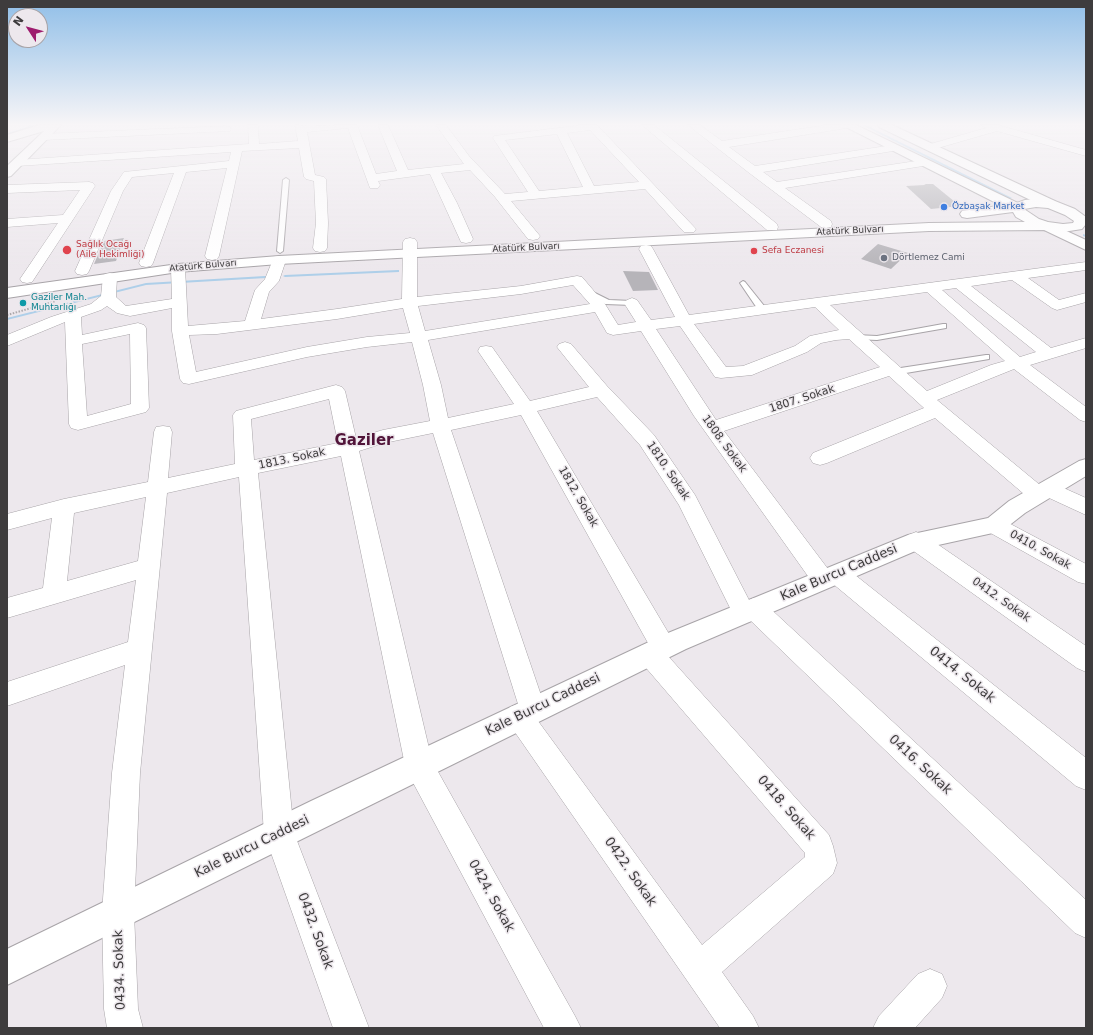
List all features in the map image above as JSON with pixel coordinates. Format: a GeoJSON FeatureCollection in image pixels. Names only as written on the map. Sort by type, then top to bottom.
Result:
{"type":"FeatureCollection","features":[{"type":"Feature","properties":{"kind":"main road"},"geometry":{"type":"LineString","coordinates":[[945,173],[1017,208],[1021,214],[1034,222],[1047,226],[1063,228],[1077,226],[1085,218],[1050,204],[986,173]]}},
{"type":"Feature","properties":{"kind":"main road","name":"Atatürk Bulvarı"},"geometry":{"type":"LineString","coordinates":[[7,293],[109,290],[178,278],[279,255],[320,248],[410,248],[466,239],[826,224],[984,212],[1017,208],[1025,204],[1050,204]]}},
{"type":"Feature","properties":{"kind":"main road"},"geometry":{"type":"LineString","coordinates":[[1047,226],[1086,246]]}},
{"type":"Feature","properties":{"kind":"main road","name":"Atatürk Bulvarı"},"geometry":{"type":"LineString","coordinates":[[7,284],[82,271],[212,256],[279,255],[410,248],[929,227],[1047,226]]}},
{"type":"Feature","properties":{"kind":"main road","name":"Kale Burcu Caddesi"},"geometry":{"type":"LineString","coordinates":[[7,967],[279,833],[657,650],[916,540],[994,525],[1017,507],[1086,466]]}},
{"type":"Feature","properties":{"kind":"street"},"geometry":{"type":"LineString","coordinates":[[82,271],[117,191],[128,174],[135,173]]}},
{"type":"Feature","properties":{"kind":"street"},"geometry":{"type":"LineString","coordinates":[[146,263],[179,173]]}},
{"type":"Feature","properties":{"kind":"street"},"geometry":{"type":"LineString","coordinates":[[212,256],[232,173]]}},
{"type":"Feature","properties":{"kind":"street"},"geometry":{"type":"LineString","coordinates":[[309,173],[310,177],[320,179],[322,223],[320,248]]}},
{"type":"Feature","properties":{"kind":"street"},"geometry":{"type":"LineString","coordinates":[[369,173],[372,181],[409,173]]}},
{"type":"Feature","properties":{"kind":"street"},"geometry":{"type":"LineString","coordinates":[[436,173],[451,203],[466,239]]}},
{"type":"Feature","properties":{"kind":"street"},"geometry":{"type":"LineString","coordinates":[[479,173],[503,198],[533,236]]}},
{"type":"Feature","properties":{"kind":"street"},"geometry":{"type":"LineString","coordinates":[[522,173],[536,195]]}},
{"type":"Feature","properties":{"kind":"street"},"geometry":{"type":"LineString","coordinates":[[582,173],[590,190]]}},
{"type":"Feature","properties":{"kind":"street"},"geometry":{"type":"LineString","coordinates":[[637,173],[689,229]]}},
{"type":"Feature","properties":{"kind":"street"},"geometry":{"type":"LineString","coordinates":[[707,173],[772,227]]}},
{"type":"Feature","properties":{"kind":"street"},"geometry":{"type":"LineString","coordinates":[[757,173],[826,224]]}},
{"type":"Feature","properties":{"kind":"street"},"geometry":{"type":"LineString","coordinates":[[775,186],[857,173]]}},
{"type":"Feature","properties":{"kind":"street"},"geometry":{"type":"LineString","coordinates":[[503,198],[648,185]]}},
{"type":"Feature","properties":{"kind":"street"},"geometry":{"type":"LineString","coordinates":[[7,189],[89,186],[27,280]]}},
{"type":"Feature","properties":{"kind":"street"},"geometry":{"type":"LineString","coordinates":[[7,223],[66,219]]}},
{"type":"Feature","properties":{"kind":"street","name":"0422. Sokak"},"geometry":{"type":"LineString","coordinates":[[410,248],[409,302],[432,385],[440,425],[526,713],[741,1028]]}},
{"type":"Feature","properties":{"kind":"street"},"geometry":{"type":"LineString","coordinates":[[646,249],[684,320],[721,373],[746,370],[801,349],[816,339],[836,335],[854,335]]}},
{"type":"Feature","properties":{"kind":"street"},"geometry":{"type":"LineString","coordinates":[[252,323],[262,290],[272,281],[279,255]]}},
{"type":"Feature","properties":{"kind":"street"},"geometry":{"type":"LineString","coordinates":[[180,331],[217,329],[252,323],[337,314],[409,302],[521,290],[578,280],[600,307],[614,330],[1086,266]]}},
{"type":"Feature","properties":{"kind":"street"},"geometry":{"type":"LineString","coordinates":[[1015,276],[1057,304],[1086,297]]}},
{"type":"Feature","properties":{"kind":"street"},"geometry":{"type":"LineString","coordinates":[[178,278],[180,302],[178,319],[189,379],[307,352],[367,342],[418,337],[600,307]]}},
{"type":"Feature","properties":{"kind":"street"},"geometry":{"type":"LineString","coordinates":[[960,284],[1048,354]]}},
{"type":"Feature","properties":{"kind":"street"},"geometry":{"type":"LineString","coordinates":[[930,287],[1017,363],[1086,416]]}},
{"type":"Feature","properties":{"kind":"street"},"geometry":{"type":"LineString","coordinates":[[109,290],[113,304],[122,310],[130,311],[180,302]]}},
{"type":"Feature","properties":{"kind":"street"},"geometry":{"type":"LineString","coordinates":[[7,341],[73,314],[96,307],[109,290]]}},
{"type":"Feature","properties":{"kind":"street","name":"1808. Sokak"},"geometry":{"type":"LineString","coordinates":[[632,303],[712,428],[830,576]]}},
{"type":"Feature","properties":{"kind":"street"},"geometry":{"type":"LineString","coordinates":[[819,303],[931,405],[1043,492],[1086,507]]}},
{"type":"Feature","properties":{"kind":"street"},"geometry":{"type":"LineString","coordinates":[[73,314],[74,341],[78,424],[140,408],[138,328],[74,341]]}},
{"type":"Feature","properties":{"kind":"street"},"geometry":{"type":"LineString","coordinates":[[820,458],[931,405],[997,369],[1086,343]]}},
{"type":"Feature","properties":{"kind":"street","name":"1810. Sokak"},"geometry":{"type":"LineString","coordinates":[[565,347],[601,390],[647,440],[688,501],[749,610]]}},
{"type":"Feature","properties":{"kind":"street","name":"1812. Sokak"},"geometry":{"type":"LineString","coordinates":[[486,351],[526,408],[657,650]]}},
{"type":"Feature","properties":{"kind":"street","name":"1807. Sokak"},"geometry":{"type":"LineString","coordinates":[[712,428],[893,371]]}},
{"type":"Feature","properties":{"kind":"street","name":"1813. Sokak"},"geometry":{"type":"LineString","coordinates":[[7,522],[64,507],[349,447],[383,437],[526,408],[601,390]]}},
{"type":"Feature","properties":{"kind":"street","name":"0424. Sokak"},"geometry":{"type":"LineString","coordinates":[[247,468],[242,415],[336,391],[419,765],[563,1028]]}},
{"type":"Feature","properties":{"kind":"street","name":"0434. Sokak"},"geometry":{"type":"LineString","coordinates":[[125,1028],[121,1009],[118,913],[126,773],[164,432]]}},
{"type":"Feature","properties":{"kind":"street","name":"0432. Sokak"},"geometry":{"type":"LineString","coordinates":[[247,468],[279,833],[351,1028]]}},
{"type":"Feature","properties":{"kind":"street"},"geometry":{"type":"LineString","coordinates":[[54,594],[64,507]]}},
{"type":"Feature","properties":{"kind":"street","name":"0410. Sokak"},"geometry":{"type":"LineString","coordinates":[[994,525],[1086,575]]}},
{"type":"Feature","properties":{"kind":"street","name":"0412. Sokak"},"geometry":{"type":"LineString","coordinates":[[916,540],[1086,660]]}},
{"type":"Feature","properties":{"kind":"street"},"geometry":{"type":"LineString","coordinates":[[7,608],[149,567]]}},
{"type":"Feature","properties":{"kind":"street","name":"0414. Sokak"},"geometry":{"type":"LineString","coordinates":[[830,576],[1086,776]]}},
{"type":"Feature","properties":{"kind":"street","name":"0416. Sokak"},"geometry":{"type":"LineString","coordinates":[[749,610],[1086,922]]}},
{"type":"Feature","properties":{"kind":"street"},"geometry":{"type":"LineString","coordinates":[[7,694],[140,650]]}},
{"type":"Feature","properties":{"kind":"street","name":"0418. Sokak"},"geometry":{"type":"LineString","coordinates":[[657,650],[818,846],[822,863],[700,970]]}},
{"type":"Feature","properties":{"kind":"street"},"geometry":{"type":"LineString","coordinates":[[891,1028],[930,986]]}},
{"type":"Feature","properties":{"kind":"lane"},"geometry":{"type":"LineString","coordinates":[[279,255],[286,180]]}},
{"type":"Feature","properties":{"kind":"lane"},"geometry":{"type":"LineString","coordinates":[[743,283],[762,309]]}},
{"type":"Feature","properties":{"kind":"lane"},"geometry":{"type":"LineString","coordinates":[[586,290],[608,302],[632,303]]}},
{"type":"Feature","properties":{"kind":"lane"},"geometry":{"type":"LineString","coordinates":[[854,335],[877,338],[943,326]]}},
{"type":"Feature","properties":{"kind":"lane"},"geometry":{"type":"LineString","coordinates":[[893,371],[986,357]]}},
{"type":"Feature","properties":{"kind":"building"},"geometry":{"type":"Polygon","coordinates":[[[933,184],[960,206],[931,209],[906,186],[933,184]]]}},
{"type":"Feature","properties":{"kind":"building"},"geometry":{"type":"Polygon","coordinates":[[[124,238],[116,261],[94,264],[104,241],[124,238]]]}},
{"type":"Feature","properties":{"kind":"building","name":"Dörtlemez Cami"},"geometry":{"type":"Polygon","coordinates":[[[878,244],[908,253],[891,269],[861,259],[878,244]]]}},
{"type":"Feature","properties":{"kind":"building"},"geometry":{"type":"Polygon","coordinates":[[[623,271],[649,272],[658,290],[633,291],[623,271]]]}},
{"type":"Feature","properties":{"kind":"waterway"},"geometry":{"type":"LineString","coordinates":[[960,173],[1010,198]]}},
{"type":"Feature","properties":{"kind":"waterway"},"geometry":{"type":"LineString","coordinates":[[285,276],[398,271]]}},
{"type":"Feature","properties":{"kind":"waterway"},"geometry":{"type":"LineString","coordinates":[[7,319],[146,284],[265,277]]}},
{"type":"Feature","properties":{"kind":"place","name":"Özbaşak Market"},"geometry":{"type":"Point","coordinates":[944,207]}},
{"type":"Feature","properties":{"kind":"place","name":"Sağlık Ocağı (Aile Hekimliği)"},"geometry":{"type":"Point","coordinates":[67,250]}},
{"type":"Feature","properties":{"kind":"place","name":"Sefa Eczanesi"},"geometry":{"type":"Point","coordinates":[754,251]}},
{"type":"Feature","properties":{"kind":"place","name":"Dörtlemez Cami"},"geometry":{"type":"Point","coordinates":[884,258]}},
{"type":"Feature","properties":{"kind":"place","name":"Gaziler Mah. Muhtarlığı"},"geometry":{"type":"Point","coordinates":[23,303]}},
{"type":"Feature","properties":{"kind":"district","name":"Gaziler"},"geometry":{"type":"Point","coordinates":[364,441]}}]}
